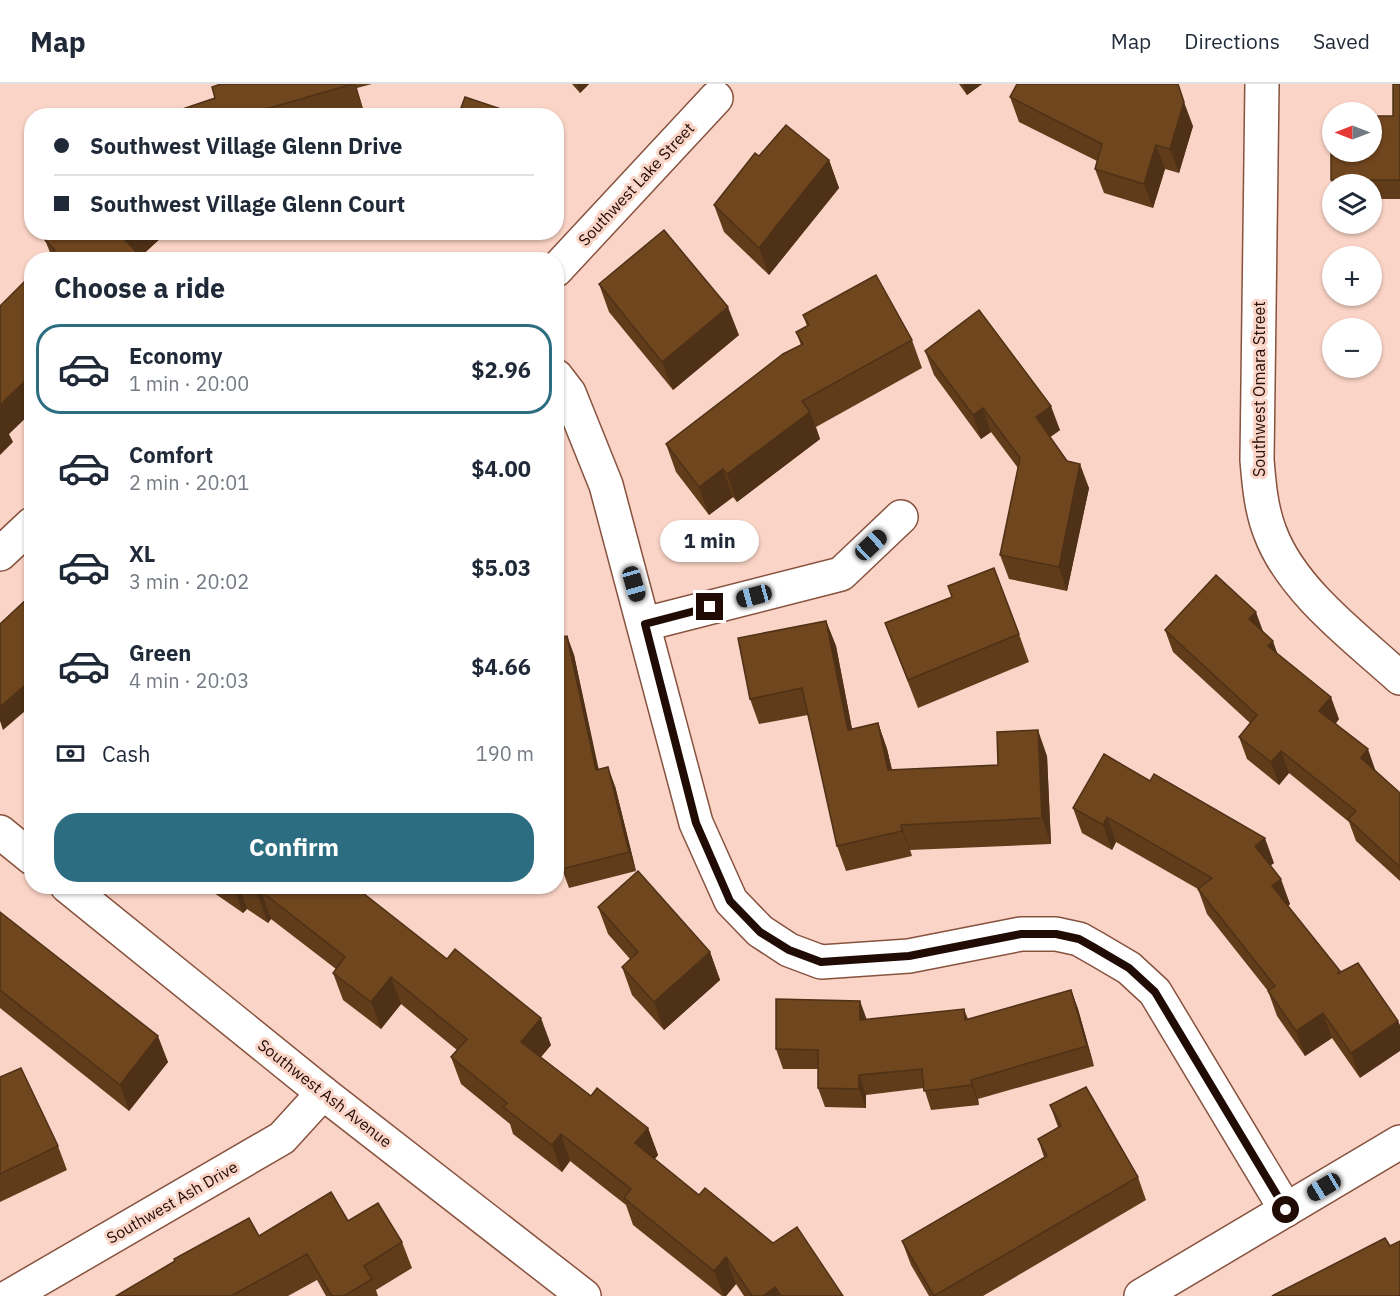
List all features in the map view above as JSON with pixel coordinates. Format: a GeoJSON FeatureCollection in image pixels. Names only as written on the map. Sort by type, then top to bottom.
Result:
{"type":"FeatureCollection","features":[{"type":"Feature","properties":{"kind":"street","name":"Southwest Omara Street"},"geometry":{"type":"LineString","coordinates":[[1262,84],[1257,460],[1264,510],[1270,534],[1306,589],[1400,678]]}},
{"type":"Feature","properties":{"kind":"street","name":"Southwest Lake Street"},"geometry":{"type":"LineString","coordinates":[[564,261],[716,98]]}},
{"type":"Feature","properties":{"kind":"street"},"geometry":{"type":"LineString","coordinates":[[564,386],[569,393],[606,485],[645,624],[696,823],[730,901],[760,932],[789,950],[821,962],[909,956],[1021,934],[1056,934],[1079,939],[1129,968],[1155,992],[1286,1210]]}},
{"type":"Feature","properties":{"kind":"street"},"geometry":{"type":"LineString","coordinates":[[645,624],[841,574],[901,517]]}},
{"type":"Feature","properties":{"kind":"street"},"geometry":{"type":"LineString","coordinates":[[0,554],[24,532]]}},
{"type":"Feature","properties":{"kind":"street"},"geometry":{"type":"LineString","coordinates":[[0,832],[24,852]]}},
{"type":"Feature","properties":{"kind":"street","name":"Southwest Ash Avenue"},"geometry":{"type":"LineString","coordinates":[[77,894],[323,1093],[584,1296]]}},
{"type":"Feature","properties":{"kind":"street","name":"Southwest Ash Drive"},"geometry":{"type":"LineString","coordinates":[[10,1296],[282,1138],[323,1093]]}},
{"type":"Feature","properties":{"kind":"street"},"geometry":{"type":"LineString","coordinates":[[1141,1296],[1400,1142]]}},
{"type":"Feature","properties":{"kind":"building"},"geometry":{"type":"Polygon","coordinates":[[[221,84],[353,84],[269,108],[186,108],[215,98],[212,87],[221,84]]]}},
{"type":"Feature","properties":{"kind":"building"},"geometry":{"type":"Polygon","coordinates":[[[1017,84],[1178,84],[1184,102],[1170,149],[1156,145],[1144,184],[1095,169],[1102,144],[1010,97],[1017,84]]]}},
{"type":"Feature","properties":{"kind":"building"},"geometry":{"type":"Polygon","coordinates":[[[1393,84],[1400,84],[1400,180],[1382,180],[1382,174],[1331,174],[1331,162],[1382,162],[1382,116],[1393,116],[1393,84]]]}},
{"type":"Feature","properties":{"kind":"building"},"geometry":{"type":"Polygon","coordinates":[[[465,97],[498,108],[461,108],[465,97]]]}},
{"type":"Feature","properties":{"kind":"building"},"geometry":{"type":"Polygon","coordinates":[[[786,125],[829,160],[759,248],[714,205],[755,153],[759,156],[786,125]]]}},
{"type":"Feature","properties":{"kind":"building"},"geometry":{"type":"Polygon","coordinates":[[[664,230],[728,307],[662,362],[599,284],[664,230]]]}},
{"type":"Feature","properties":{"kind":"building"},"geometry":{"type":"Polygon","coordinates":[[[45,240],[125,240],[136,252],[53,252],[55,250],[45,240]]]}},
{"type":"Feature","properties":{"kind":"building"},"geometry":{"type":"Polygon","coordinates":[[[876,275],[912,340],[802,401],[810,412],[727,474],[723,469],[699,487],[666,444],[783,354],[803,344],[796,332],[809,325],[803,315],[876,275]]]}},
{"type":"Feature","properties":{"kind":"building"},"geometry":{"type":"Polygon","coordinates":[[[24,282],[24,382],[0,405],[0,306],[24,282]]]}},
{"type":"Feature","properties":{"kind":"building"},"geometry":{"type":"Polygon","coordinates":[[[979,310],[1051,406],[1036,417],[1067,461],[1080,464],[1059,567],[1000,555],[1020,458],[983,408],[973,415],[925,351],[979,310]]]}},
{"type":"Feature","properties":{"kind":"building"},"geometry":{"type":"Polygon","coordinates":[[[994,568],[1019,634],[908,680],[885,623],[952,597],[948,586],[994,568]]]}},
{"type":"Feature","properties":{"kind":"building"},"geometry":{"type":"Polygon","coordinates":[[[1216,575],[1256,612],[1249,619],[1273,641],[1268,646],[1331,697],[1319,711],[1368,749],[1361,758],[1400,793],[1400,867],[1348,819],[1356,811],[1281,751],[1271,762],[1239,737],[1257,715],[1165,630],[1216,575]]]}},
{"type":"Feature","properties":{"kind":"building"},"geometry":{"type":"Polygon","coordinates":[[[24,602],[24,686],[0,707],[0,624],[24,602]]]}},
{"type":"Feature","properties":{"kind":"building"},"geometry":{"type":"Polygon","coordinates":[[[826,621],[848,730],[878,723],[888,770],[998,765],[997,732],[1038,730],[1042,818],[901,825],[902,831],[837,846],[802,688],[750,699],[738,638],[826,621]]]}},
{"type":"Feature","properties":{"kind":"building"},"geometry":{"type":"Polygon","coordinates":[[[567,636],[596,770],[608,767],[629,852],[564,868],[564,637],[567,636]]]}},
{"type":"Feature","properties":{"kind":"building"},"geometry":{"type":"Polygon","coordinates":[[[1104,754],[1150,781],[1154,774],[1265,838],[1255,846],[1281,879],[1272,886],[1340,971],[1337,974],[1358,963],[1398,1021],[1351,1053],[1323,1013],[1296,1031],[1268,991],[1275,986],[1198,889],[1212,878],[1107,817],[1103,825],[1073,808],[1104,754]]]}},
{"type":"Feature","properties":{"kind":"building"},"geometry":{"type":"Polygon","coordinates":[[[638,871],[710,952],[654,1002],[622,967],[638,952],[598,907],[638,871]]]}},
{"type":"Feature","properties":{"kind":"building"},"geometry":{"type":"Polygon","coordinates":[[[265,894],[364,894],[447,959],[455,949],[541,1018],[521,1042],[591,1096],[597,1088],[648,1128],[635,1143],[699,1195],[705,1188],[773,1243],[797,1227],[843,1296],[781,1296],[775,1287],[763,1296],[752,1296],[726,1257],[714,1271],[624,1198],[631,1189],[561,1134],[552,1145],[503,1107],[507,1103],[451,1057],[467,1039],[391,977],[371,1002],[333,973],[345,957],[265,894]]]}},
{"type":"Feature","properties":{"kind":"building"},"geometry":{"type":"Polygon","coordinates":[[[0,912],[158,1036],[120,1085],[0,990],[0,912]]]}},
{"type":"Feature","properties":{"kind":"building"},"geometry":{"type":"Polygon","coordinates":[[[1071,990],[1087,1046],[971,1080],[972,1085],[924,1091],[922,1069],[859,1075],[859,1089],[818,1088],[818,1050],[776,1049],[776,999],[860,1001],[860,1020],[964,1009],[965,1020],[1071,990]]]}},
{"type":"Feature","properties":{"kind":"building"},"geometry":{"type":"Polygon","coordinates":[[[21,1068],[58,1146],[0,1174],[0,1077],[21,1068]]]}},
{"type":"Feature","properties":{"kind":"building"},"geometry":{"type":"Polygon","coordinates":[[[1086,1087],[1138,1177],[934,1296],[902,1241],[1047,1156],[1038,1139],[1061,1126],[1050,1105],[1086,1087]]]}},
{"type":"Feature","properties":{"kind":"building"},"geometry":{"type":"Polygon","coordinates":[[[331,1192],[348,1221],[378,1203],[402,1242],[364,1266],[372,1279],[344,1296],[332,1296],[307,1254],[231,1296],[116,1296],[175,1261],[174,1259],[249,1218],[259,1236],[331,1192]]]}},
{"type":"Feature","properties":{"kind":"building"},"geometry":{"type":"Polygon","coordinates":[[[1385,1238],[1390,1246],[1400,1241],[1400,1296],[1272,1296],[1385,1238]]]}},
{"type":"Feature","properties":{"kind":"route"},"geometry":{"type":"LineString","coordinates":[[710,607],[645,624],[696,823],[730,901],[760,932],[789,950],[821,962],[909,956],[1021,934],[1056,934],[1079,939],[1129,968],[1155,992],[1286,1210]]}}]}
